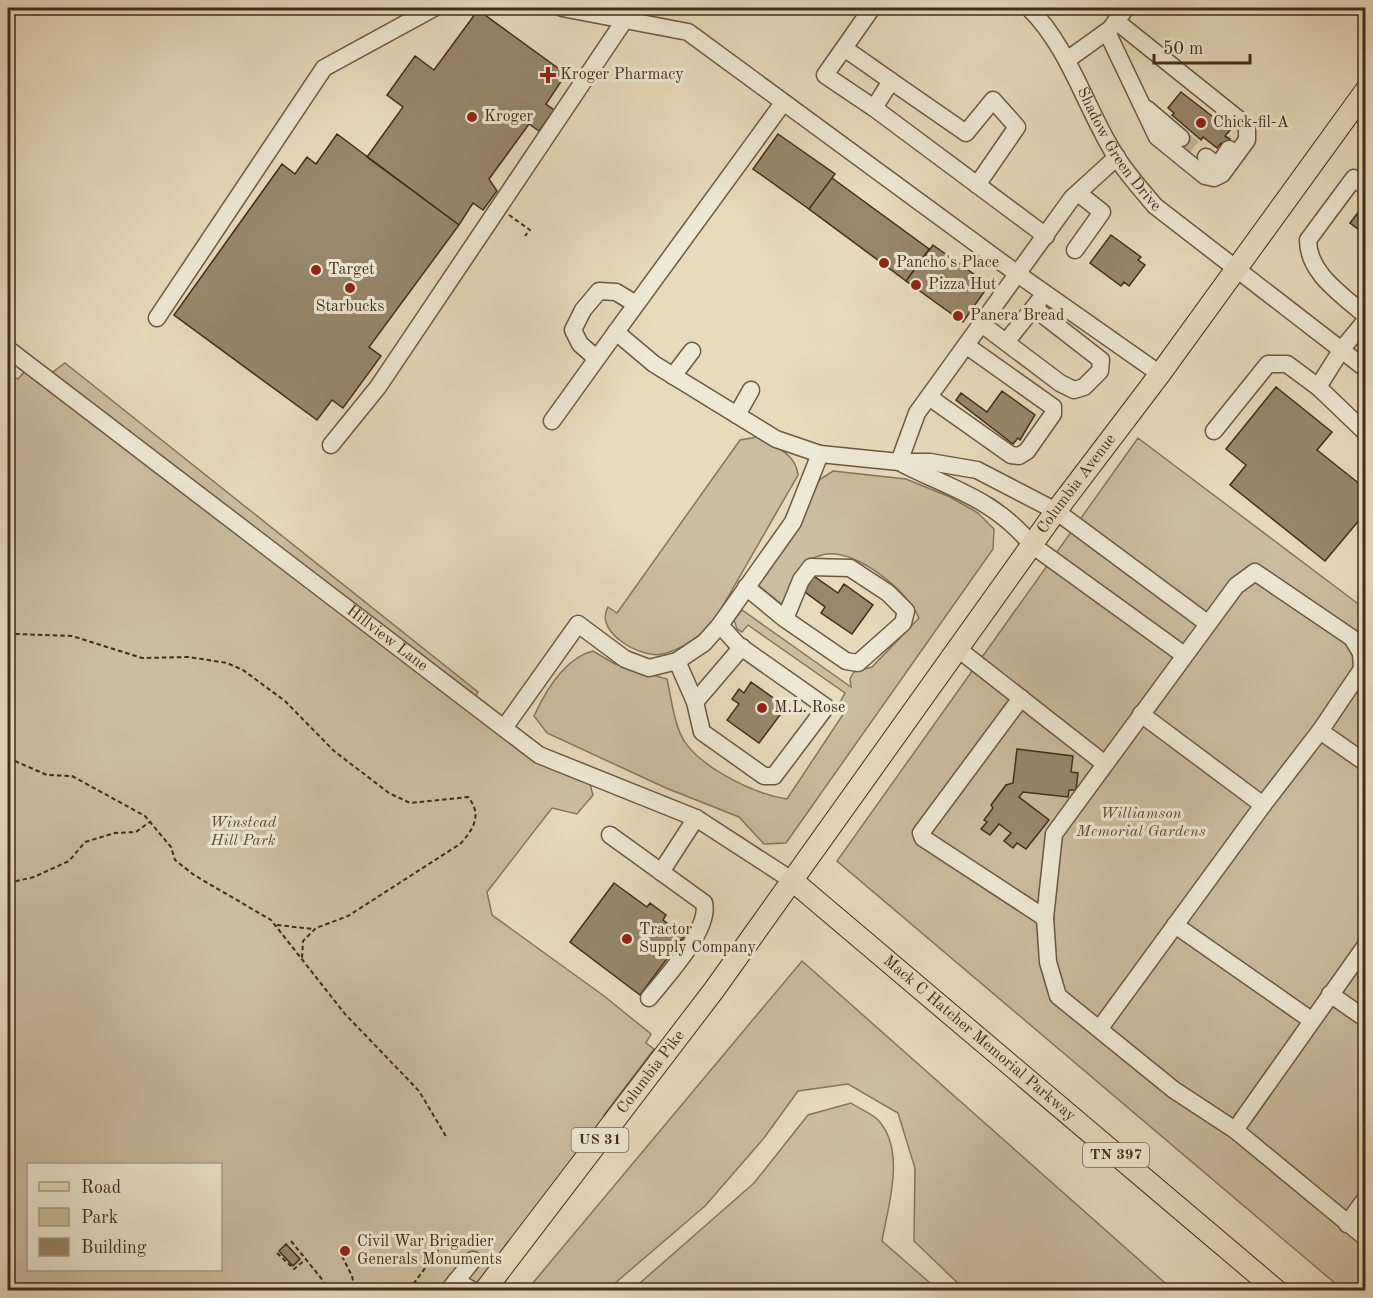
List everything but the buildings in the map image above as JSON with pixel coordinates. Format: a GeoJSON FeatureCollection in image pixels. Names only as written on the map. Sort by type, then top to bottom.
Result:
{"type":"FeatureCollection","features":[{"type":"Feature","properties":{"kind":"main road","name":"Columbia Avenue"},"geometry":{"type":"LineString","coordinates":[[793,881],[871,767],[1056,511],[1161,374],[1234,268],[1362,100]]}},
{"type":"Feature","properties":{"kind":"main road","name":"Columbia Pike"},"geometry":{"type":"LineString","coordinates":[[485,1290],[793,881]]}},
{"type":"Feature","properties":{"kind":"main road","name":"Mack C Hatcher Memorial Parkway"},"geometry":{"type":"LineString","coordinates":[[793,881],[1276,1290]]}},
{"type":"Feature","properties":{"kind":"street"},"geometry":{"type":"LineString","coordinates":[[157,318],[324,68],[434,8]]}},
{"type":"Feature","properties":{"kind":"street"},"geometry":{"type":"LineString","coordinates":[[562,8],[688,32],[1019,275],[1161,374]]}},
{"type":"Feature","properties":{"kind":"street"},"geometry":{"type":"LineString","coordinates":[[872,8],[825,75],[874,108],[1046,236]]}},
{"type":"Feature","properties":{"kind":"street","name":"Shadow Green Drive"},"geometry":{"type":"LineString","coordinates":[[1029,8],[1067,60],[1117,157],[1155,206],[1365,369]]}},
{"type":"Feature","properties":{"kind":"street"},"geometry":{"type":"LineString","coordinates":[[1067,60],[1116,20]]}},
{"type":"Feature","properties":{"kind":"street"},"geometry":{"type":"LineString","coordinates":[[1116,20],[1171,67],[1247,126],[1247,140],[1222,174],[1214,178],[1205,176],[1157,137],[1144,106],[1116,20]]}},
{"type":"Feature","properties":{"kind":"street"},"geometry":{"type":"LineString","coordinates":[[331,445],[378,387],[624,21]]}},
{"type":"Feature","properties":{"kind":"street"},"geometry":{"type":"LineString","coordinates":[[844,48],[966,133],[993,100],[1017,127],[977,185]]}},
{"type":"Feature","properties":{"kind":"street"},"geometry":{"type":"LineString","coordinates":[[1171,67],[1177,78],[1235,123],[1239,129],[1238,136],[1220,163],[1214,164],[1206,157]]}},
{"type":"Feature","properties":{"kind":"street"},"geometry":{"type":"LineString","coordinates":[[874,108],[891,81]]}},
{"type":"Feature","properties":{"kind":"street"},"geometry":{"type":"LineString","coordinates":[[552,421],[783,103]]}},
{"type":"Feature","properties":{"kind":"street"},"geometry":{"type":"LineString","coordinates":[[1144,106],[1181,138]]}},
{"type":"Feature","properties":{"kind":"street"},"geometry":{"type":"LineString","coordinates":[[899,462],[917,413],[1078,193],[1117,157]]}},
{"type":"Feature","properties":{"kind":"street"},"geometry":{"type":"LineString","coordinates":[[1318,387],[1365,318],[1314,266],[1308,251],[1308,240],[1354,178],[1365,187]]}},
{"type":"Feature","properties":{"kind":"street"},"geometry":{"type":"LineString","coordinates":[[1075,250],[1102,212],[1078,193]]}},
{"type":"Feature","properties":{"kind":"street"},"geometry":{"type":"LineString","coordinates":[[596,358],[580,344],[573,330],[583,310],[599,291],[616,292],[636,304]]}},
{"type":"Feature","properties":{"kind":"street"},"geometry":{"type":"LineString","coordinates":[[1006,342],[1046,294]]}},
{"type":"Feature","properties":{"kind":"street"},"geometry":{"type":"LineString","coordinates":[[983,325],[1074,390],[1084,387],[1100,371],[1101,360],[1034,308]]}},
{"type":"Feature","properties":{"kind":"street"},"geometry":{"type":"LineString","coordinates":[[616,332],[654,364],[776,439],[820,454],[899,462],[930,462],[977,470],[1056,511],[1207,623]]}},
{"type":"Feature","properties":{"kind":"street"},"geometry":{"type":"LineString","coordinates":[[929,397],[1011,455],[1019,456],[1027,451],[1053,414],[1053,407],[967,346]]}},
{"type":"Feature","properties":{"kind":"street","name":"Hillview Lane"},"geometry":{"type":"LineString","coordinates":[[8,349],[538,755],[696,818],[793,881]]}},
{"type":"Feature","properties":{"kind":"street"},"geometry":{"type":"LineString","coordinates":[[674,376],[692,351]]}},
{"type":"Feature","properties":{"kind":"street"},"geometry":{"type":"LineString","coordinates":[[1214,431],[1268,364],[1287,364],[1318,387],[1365,433]]}},
{"type":"Feature","properties":{"kind":"street"},"geometry":{"type":"LineString","coordinates":[[736,415],[751,390]]}},
{"type":"Feature","properties":{"kind":"street"},"geometry":{"type":"LineString","coordinates":[[504,728],[579,624],[625,659],[649,668],[677,662],[704,643],[720,625],[793,522],[820,454]]}},
{"type":"Feature","properties":{"kind":"street"},"geometry":{"type":"LineString","coordinates":[[899,462],[990,506],[1014,523],[1032,544],[1184,655]]}},
{"type":"Feature","properties":{"kind":"street"},"geometry":{"type":"LineString","coordinates":[[746,588],[785,619],[846,661],[858,663],[903,623],[906,611],[888,593],[850,568],[811,567],[801,580],[785,619]]}},
{"type":"Feature","properties":{"kind":"street"},"geometry":{"type":"LineString","coordinates":[[1100,1028],[1320,731],[1362,669],[1361,653],[1352,638],[1255,572],[1236,586],[1207,623],[1054,834],[1045,918],[1048,962],[1058,996],[1174,1090],[1235,1130],[1365,1238]]}},
{"type":"Feature","properties":{"kind":"street"},"geometry":{"type":"LineString","coordinates":[[677,662],[695,702],[702,732],[764,776],[774,776],[826,707],[742,647],[720,625]]}},
{"type":"Feature","properties":{"kind":"street"},"geometry":{"type":"LineString","coordinates":[[695,702],[742,647]]}},
{"type":"Feature","properties":{"kind":"street"},"geometry":{"type":"LineString","coordinates":[[958,649],[1105,764]]}},
{"type":"Feature","properties":{"kind":"street"},"geometry":{"type":"LineString","coordinates":[[1021,698],[921,834],[923,838],[1045,918]]}},
{"type":"Feature","properties":{"kind":"street"},"geometry":{"type":"LineString","coordinates":[[1141,714],[1263,805]]}},
{"type":"Feature","properties":{"kind":"street"},"geometry":{"type":"LineString","coordinates":[[1320,731],[1365,763]]}},
{"type":"Feature","properties":{"kind":"street"},"geometry":{"type":"LineString","coordinates":[[662,872],[696,818]]}},
{"type":"Feature","properties":{"kind":"street"},"geometry":{"type":"LineString","coordinates":[[610,835],[704,903],[706,910],[691,945],[649,998]]}},
{"type":"Feature","properties":{"kind":"street"},"geometry":{"type":"LineString","coordinates":[[1175,925],[1311,1020]]}},
{"type":"Feature","properties":{"kind":"street"},"geometry":{"type":"LineString","coordinates":[[1235,1130],[1365,945]]}},
{"type":"Feature","properties":{"kind":"street"},"geometry":{"type":"LineString","coordinates":[[1330,994],[1365,1018]]}},
{"type":"Feature","properties":{"kind":"street"},"geometry":{"type":"LineString","coordinates":[[1347,1224],[1365,1198]]}},
{"type":"Feature","properties":{"kind":"street"},"geometry":{"type":"LineString","coordinates":[[472,1290],[452,1286],[473,1260]]}},
{"type":"Feature","properties":{"kind":"path"},"geometry":{"type":"LineString","coordinates":[[500,208],[530,230],[525,236]]}},
{"type":"Feature","properties":{"kind":"path"},"geometry":{"type":"LineString","coordinates":[[8,636],[17,634],[72,636],[142,658],[189,657],[227,663],[243,670],[285,701],[334,751],[389,793],[410,803],[428,803],[468,797],[473,803],[474,829],[460,844],[348,916],[316,928],[303,941],[302,958]]}},
{"type":"Feature","properties":{"kind":"path"},"geometry":{"type":"LineString","coordinates":[[8,758],[47,775],[72,776],[104,792],[151,821],[171,847],[175,860],[277,925],[345,1014],[419,1090],[447,1138]]}},
{"type":"Feature","properties":{"kind":"path"},"geometry":{"type":"LineString","coordinates":[[8,883],[34,877],[69,861],[84,842],[115,833],[136,832],[151,821]]}},
{"type":"Feature","properties":{"kind":"path"},"geometry":{"type":"LineString","coordinates":[[277,925],[316,928]]}},
{"type":"Feature","properties":{"kind":"path"},"geometry":{"type":"LineString","coordinates":[[291,1241],[328,1290]]}},
{"type":"Feature","properties":{"kind":"path"},"geometry":{"type":"LineString","coordinates":[[410,1290],[442,1245]]}},
{"type":"Feature","properties":{"kind":"path"},"geometry":{"type":"LineString","coordinates":[[278,1253],[294,1269],[305,1260]]}},
{"type":"Feature","properties":{"kind":"path"},"geometry":{"type":"LineString","coordinates":[[342,1256],[352,1276],[355,1290]]}},
{"type":"Feature","properties":{"kind":"green space","name":"Winstead Hill Park"},"geometry":{"type":"Polygon","coordinates":[[[65,363],[478,692],[469,709],[590,784],[593,795],[577,814],[552,808],[487,892],[492,915],[604,996],[651,1034],[646,1043],[654,1049],[604,1115],[610,1117],[473,1290],[8,1290],[8,375],[18,379],[27,369],[42,380],[65,363]]]}},
{"type":"Feature","properties":{"kind":"green space"},"geometry":{"type":"Polygon","coordinates":[[[757,437],[789,456],[798,475],[713,623],[683,646],[662,654],[643,652],[622,642],[607,626],[605,616],[608,607],[617,613],[740,440],[757,437]]]}},
{"type":"Feature","properties":{"kind":"green space","name":"Williamson Memorial Gardens"},"geometry":{"type":"Polygon","coordinates":[[[1138,438],[1365,609],[1366,990],[1361,996],[1366,999],[1365,1290],[1343,1290],[837,861],[1138,438]]]}},
{"type":"Feature","properties":{"kind":"green space"},"geometry":{"type":"Polygon","coordinates":[[[833,471],[906,479],[950,497],[978,513],[994,529],[993,549],[786,843],[764,844],[739,817],[666,788],[547,733],[534,716],[544,696],[565,668],[574,660],[593,651],[615,664],[667,679],[680,733],[687,745],[698,756],[711,767],[742,784],[787,799],[844,713],[838,706],[845,693],[748,625],[742,632],[737,629],[734,620],[742,610],[851,687],[850,679],[854,672],[872,667],[919,618],[904,596],[880,574],[852,559],[839,555],[826,554],[807,560],[792,582],[784,606],[759,586],[760,580],[790,541],[819,480],[833,471]]]}},
{"type":"Feature","properties":{"kind":"green space"},"geometry":{"type":"Polygon","coordinates":[[[802,961],[1173,1290],[965,1290],[914,1241],[915,1168],[898,1113],[848,1084],[798,1091],[764,1138],[705,1206],[607,1290],[527,1290],[802,961]]]}},
{"type":"Feature","properties":{"kind":"green space"},"geometry":{"type":"Polygon","coordinates":[[[851,1103],[879,1121],[892,1148],[893,1180],[882,1241],[938,1290],[632,1290],[754,1183],[808,1115],[851,1103]]]}},
{"type":"Feature","properties":{"kind":"tunnel"},"geometry":{"type":"LineString","coordinates":[[1181,138],[1206,157]]}},
{"type":"Feature","properties":{"kind":"place","name":"Kroger Pharmacy"},"geometry":{"type":"Point","coordinates":[548,75]}},
{"type":"Feature","properties":{"kind":"place","name":"Kroger"},"geometry":{"type":"Point","coordinates":[472,117]}},
{"type":"Feature","properties":{"kind":"place","name":"Chick-fil-A"},"geometry":{"type":"Point","coordinates":[1201,123]}},
{"type":"Feature","properties":{"kind":"place","name":"Pancho's Place"},"geometry":{"type":"Point","coordinates":[884,263]}},
{"type":"Feature","properties":{"kind":"place","name":"Target"},"geometry":{"type":"Point","coordinates":[316,270]}},
{"type":"Feature","properties":{"kind":"place","name":"Pizza Hut"},"geometry":{"type":"Point","coordinates":[916,285]}},
{"type":"Feature","properties":{"kind":"place","name":"Starbucks"},"geometry":{"type":"Point","coordinates":[350,288]}},
{"type":"Feature","properties":{"kind":"place","name":"Panera Bread"},"geometry":{"type":"Point","coordinates":[958,316]}},
{"type":"Feature","properties":{"kind":"place","name":"M.L. Rose"},"geometry":{"type":"Point","coordinates":[762,708]}},
{"type":"Feature","properties":{"kind":"place","name":"Tractor Supply Company"},"geometry":{"type":"Point","coordinates":[627,939]}},
{"type":"Feature","properties":{"kind":"place","name":"Civil War Brigadier Generals Monuments"},"geometry":{"type":"Point","coordinates":[345,1251]}}]}
